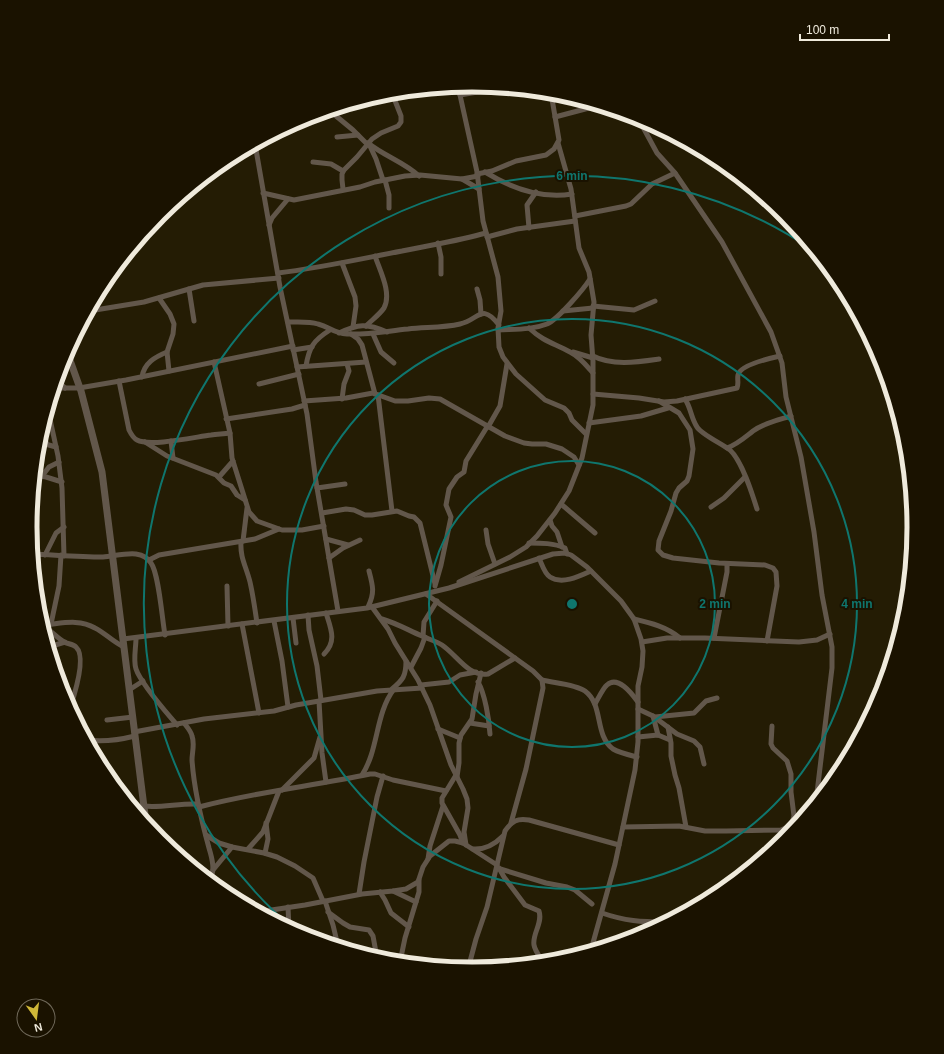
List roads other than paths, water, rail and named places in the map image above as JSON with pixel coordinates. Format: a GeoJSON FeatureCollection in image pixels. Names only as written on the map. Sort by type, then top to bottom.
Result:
{"type":"FeatureCollection","features":[{"type":"Feature","properties":{"kind":"street"},"geometry":{"type":"LineString","coordinates":[[477,92],[460,95],[478,175],[483,221],[498,277],[501,311],[499,347],[507,364],[516,374],[545,400],[564,408],[569,413],[572,420],[586,434]]}},
{"type":"Feature","properties":{"kind":"street"},"geometry":{"type":"LineString","coordinates":[[344,189],[342,180],[343,172],[372,139],[381,133],[398,126],[401,122],[401,116],[394,99]]}},
{"type":"Feature","properties":{"kind":"street"},"geometry":{"type":"LineString","coordinates":[[446,589],[510,557],[537,536],[550,520],[569,491],[582,458],[593,405],[593,357],[591,335],[593,307],[590,279],[579,248],[572,194],[558,143],[558,132],[552,99]]}},
{"type":"Feature","properties":{"kind":"street"},"geometry":{"type":"LineString","coordinates":[[555,117],[589,108]]}},
{"type":"Feature","properties":{"kind":"street"},"geometry":{"type":"LineString","coordinates":[[335,114],[348,124],[368,144],[410,168],[419,176]]}},
{"type":"Feature","properties":{"kind":"street"},"geometry":{"type":"LineString","coordinates":[[643,127],[657,153],[675,173],[722,242],[768,326],[782,363],[786,397],[801,457],[814,532],[822,594],[832,647],[832,668],[817,792]]}},
{"type":"Feature","properties":{"kind":"street"},"geometry":{"type":"LineString","coordinates":[[337,138],[358,135]]}},
{"type":"Feature","properties":{"kind":"street"},"geometry":{"type":"LineString","coordinates":[[264,193],[294,200],[360,187],[405,176],[462,178],[492,171],[516,161],[546,155],[554,149],[558,143]]}},
{"type":"Feature","properties":{"kind":"street"},"geometry":{"type":"LineString","coordinates":[[368,144],[376,159],[389,195],[389,208]]}},
{"type":"Feature","properties":{"kind":"street"},"geometry":{"type":"LineString","coordinates":[[256,149],[278,276],[299,374],[338,611]]}},
{"type":"Feature","properties":{"kind":"street"},"geometry":{"type":"LineString","coordinates":[[313,162],[331,164],[343,172]]}},
{"type":"Feature","properties":{"kind":"street"},"geometry":{"type":"LineString","coordinates":[[485,172],[502,182],[536,192],[555,196],[572,194]]}},
{"type":"Feature","properties":{"kind":"street"},"geometry":{"type":"LineString","coordinates":[[94,310],[144,302],[203,285],[278,276],[438,243],[457,241],[575,219],[631,204],[652,184],[675,173]]}},
{"type":"Feature","properties":{"kind":"street"},"geometry":{"type":"LineString","coordinates":[[462,178],[479,189]]}},
{"type":"Feature","properties":{"kind":"street"},"geometry":{"type":"LineString","coordinates":[[529,228],[527,205],[536,192]]}},
{"type":"Feature","properties":{"kind":"street"},"geometry":{"type":"LineString","coordinates":[[269,225],[272,218],[288,199]]}},
{"type":"Feature","properties":{"kind":"street"},"geometry":{"type":"LineString","coordinates":[[438,243],[441,257],[441,274]]}},
{"type":"Feature","properties":{"kind":"street"},"geometry":{"type":"LineString","coordinates":[[366,326],[384,308],[387,298],[382,276],[375,256]]}},
{"type":"Feature","properties":{"kind":"street"},"geometry":{"type":"LineString","coordinates":[[342,263],[355,297],[356,306],[353,327]]}},
{"type":"Feature","properties":{"kind":"street"},"geometry":{"type":"LineString","coordinates":[[499,328],[529,328],[550,323],[581,292],[590,279]]}},
{"type":"Feature","properties":{"kind":"street"},"geometry":{"type":"LineString","coordinates":[[477,289],[480,300],[481,314]]}},
{"type":"Feature","properties":{"kind":"street"},"geometry":{"type":"LineString","coordinates":[[189,290],[194,321]]}},
{"type":"Feature","properties":{"kind":"street"},"geometry":{"type":"LineString","coordinates":[[159,298],[170,314],[174,324],[173,334],[167,352],[169,371]]}},
{"type":"Feature","properties":{"kind":"street"},"geometry":{"type":"LineString","coordinates":[[563,311],[593,307],[634,310],[655,301]]}},
{"type":"Feature","properties":{"kind":"street"},"geometry":{"type":"LineString","coordinates":[[288,322],[319,324],[339,333],[373,334],[464,324],[481,314],[488,314],[499,328]]}},
{"type":"Feature","properties":{"kind":"street"},"geometry":{"type":"LineString","coordinates":[[339,333],[353,327],[366,326],[375,326],[388,332]]}},
{"type":"Feature","properties":{"kind":"street"},"geometry":{"type":"LineString","coordinates":[[529,328],[543,339],[570,352],[580,359],[593,373]]}},
{"type":"Feature","properties":{"kind":"street"},"geometry":{"type":"LineString","coordinates":[[306,366],[307,355],[312,347],[318,339],[330,330]]}},
{"type":"Feature","properties":{"kind":"street"},"geometry":{"type":"LineString","coordinates":[[351,334],[358,339],[362,345],[377,394],[392,511]]}},
{"type":"Feature","properties":{"kind":"street"},"geometry":{"type":"LineString","coordinates":[[373,334],[381,352],[394,363]]}},
{"type":"Feature","properties":{"kind":"street"},"geometry":{"type":"LineString","coordinates":[[60,388],[80,388],[293,348],[312,347]]}},
{"type":"Feature","properties":{"kind":"street"},"geometry":{"type":"LineString","coordinates":[[142,377],[144,368],[151,360],[167,352]]}},
{"type":"Feature","properties":{"kind":"street"},"geometry":{"type":"LineString","coordinates":[[570,352],[616,362],[659,359]]}},
{"type":"Feature","properties":{"kind":"street"},"geometry":{"type":"LineString","coordinates":[[593,394],[659,401],[677,401],[737,388],[738,375],[740,371],[756,363],[780,356]]}},
{"type":"Feature","properties":{"kind":"street"},"geometry":{"type":"LineString","coordinates":[[70,361],[80,388],[102,472],[145,814]]}},
{"type":"Feature","properties":{"kind":"street"},"geometry":{"type":"LineString","coordinates":[[214,362],[230,433],[232,461],[249,512],[257,521],[279,529],[302,530],[324,526]]}},
{"type":"Feature","properties":{"kind":"street"},"geometry":{"type":"LineString","coordinates":[[297,367],[366,362]]}},
{"type":"Feature","properties":{"kind":"street"},"geometry":{"type":"LineString","coordinates":[[342,399],[344,384],[349,371],[347,364]]}},
{"type":"Feature","properties":{"kind":"street"},"geometry":{"type":"LineString","coordinates":[[436,588],[451,516],[446,505],[449,489],[452,483],[464,472],[466,461],[500,406],[507,364]]}},
{"type":"Feature","properties":{"kind":"street"},"geometry":{"type":"LineString","coordinates":[[260,384],[299,374]]}},
{"type":"Feature","properties":{"kind":"street"},"geometry":{"type":"LineString","coordinates":[[119,381],[129,430],[133,438],[138,441],[171,441],[212,434],[230,433]]}},
{"type":"Feature","properties":{"kind":"street"},"geometry":{"type":"LineString","coordinates":[[61,384],[65,388]]}},
{"type":"Feature","properties":{"kind":"street"},"geometry":{"type":"LineString","coordinates":[[226,418],[292,409],[304,403],[342,399],[362,394],[377,394],[395,401],[429,398],[440,399],[498,433],[524,443],[546,444],[562,449],[574,457],[579,465]]}},
{"type":"Feature","properties":{"kind":"street"},"geometry":{"type":"LineString","coordinates":[[685,399],[690,406],[693,418],[700,431],[727,448],[734,456],[745,477],[757,509]]}},
{"type":"Feature","properties":{"kind":"street"},"geometry":{"type":"LineString","coordinates":[[659,401],[668,408],[679,413],[690,430],[693,449],[689,476],[687,481],[676,493],[671,511],[659,541],[658,550],[667,557],[773,568],[776,572],[777,586],[767,641]]}},
{"type":"Feature","properties":{"kind":"street"},"geometry":{"type":"LineString","coordinates":[[589,423],[641,416],[668,408]]}},
{"type":"Feature","properties":{"kind":"street"},"geometry":{"type":"LineString","coordinates":[[727,448],[742,441],[753,431],[771,422],[791,416]]}},
{"type":"Feature","properties":{"kind":"street"},"geometry":{"type":"LineString","coordinates":[[50,421],[62,482],[64,527],[63,555],[59,586],[50,626],[50,634]]}},
{"type":"Feature","properties":{"kind":"street"},"geometry":{"type":"LineString","coordinates":[[45,441],[47,444],[56,447]]}},
{"type":"Feature","properties":{"kind":"street"},"geometry":{"type":"LineString","coordinates":[[171,441],[173,458]]}},
{"type":"Feature","properties":{"kind":"street"},"geometry":{"type":"LineString","coordinates":[[145,442],[173,458],[211,472],[219,477],[224,483],[231,486],[237,495],[245,500]]}},
{"type":"Feature","properties":{"kind":"street"},"geometry":{"type":"LineString","coordinates":[[219,477],[232,461]]}},
{"type":"Feature","properties":{"kind":"street"},"geometry":{"type":"LineString","coordinates":[[59,462],[50,467],[42,476],[62,482]]}},
{"type":"Feature","properties":{"kind":"street"},"geometry":{"type":"LineString","coordinates":[[711,506],[724,498],[745,477]]}},
{"type":"Feature","properties":{"kind":"street"},"geometry":{"type":"LineString","coordinates":[[317,488],[345,484]]}},
{"type":"Feature","properties":{"kind":"street"},"geometry":{"type":"LineString","coordinates":[[561,504],[594,533]]}},
{"type":"Feature","properties":{"kind":"street"},"geometry":{"type":"LineString","coordinates":[[248,507],[240,552],[250,583],[257,623]]}},
{"type":"Feature","properties":{"kind":"street"},"geometry":{"type":"LineString","coordinates":[[322,513],[346,509],[354,510],[365,515],[372,515],[392,511],[401,512],[414,517],[419,521],[436,588]]}},
{"type":"Feature","properties":{"kind":"street"},"geometry":{"type":"LineString","coordinates":[[550,520],[552,526],[557,532],[562,547]]}},
{"type":"Feature","properties":{"kind":"street"},"geometry":{"type":"LineString","coordinates":[[45,555],[56,533],[64,527]]}},
{"type":"Feature","properties":{"kind":"street"},"geometry":{"type":"LineString","coordinates":[[149,560],[159,555],[255,539],[279,529]]}},
{"type":"Feature","properties":{"kind":"street"},"geometry":{"type":"LineString","coordinates":[[486,530],[488,544],[495,564]]}},
{"type":"Feature","properties":{"kind":"street"},"geometry":{"type":"LineString","coordinates":[[326,539],[348,545]]}},
{"type":"Feature","properties":{"kind":"street"},"geometry":{"type":"LineString","coordinates":[[329,558],[348,545],[360,540]]}},
{"type":"Feature","properties":{"kind":"street"},"geometry":{"type":"LineString","coordinates":[[529,543],[550,544],[562,547],[567,551],[567,554]]}},
{"type":"Feature","properties":{"kind":"street"},"geometry":{"type":"LineString","coordinates":[[50,626],[67,622],[86,624],[95,628],[115,643],[123,643],[136,638],[370,607],[426,594],[436,588],[446,589],[559,552],[571,555],[591,571],[621,601],[634,619],[642,642],[643,651],[642,667],[638,686],[637,757],[631,792],[602,914],[593,945]]}},
{"type":"Feature","properties":{"kind":"street"},"geometry":{"type":"LineString","coordinates":[[38,554],[112,556],[137,554],[146,557],[152,563],[156,574],[165,635]]}},
{"type":"Feature","properties":{"kind":"street"},"geometry":{"type":"LineString","coordinates":[[539,558],[550,578],[564,580],[591,571]]}},
{"type":"Feature","properties":{"kind":"street"},"geometry":{"type":"LineString","coordinates":[[714,638],[727,572],[727,564]]}},
{"type":"Feature","properties":{"kind":"street"},"geometry":{"type":"LineString","coordinates":[[369,571],[374,591],[370,607]]}},
{"type":"Feature","properties":{"kind":"street"},"geometry":{"type":"LineString","coordinates":[[227,586],[228,626]]}},
{"type":"Feature","properties":{"kind":"street"},"geometry":{"type":"LineString","coordinates":[[426,594],[533,671],[542,680],[544,688],[526,769],[511,823],[505,831],[487,907],[470,962]]}},
{"type":"Feature","properties":{"kind":"street"},"geometry":{"type":"LineString","coordinates":[[411,667],[421,648],[424,637],[424,622],[436,601]]}},
{"type":"Feature","properties":{"kind":"street"},"geometry":{"type":"LineString","coordinates":[[370,607],[382,619],[411,667],[430,705],[456,776],[467,799],[468,808],[464,832],[464,844]]}},
{"type":"Feature","properties":{"kind":"street"},"geometry":{"type":"LineString","coordinates":[[324,654],[331,646],[332,640],[331,628],[326,613]]}},
{"type":"Feature","properties":{"kind":"street"},"geometry":{"type":"LineString","coordinates":[[308,615],[309,630],[317,666],[322,753],[326,782]]}},
{"type":"Feature","properties":{"kind":"street"},"geometry":{"type":"LineString","coordinates":[[293,618],[296,643]]}},
{"type":"Feature","properties":{"kind":"street"},"geometry":{"type":"LineString","coordinates":[[382,619],[392,622],[442,645],[467,668],[479,673]]}},
{"type":"Feature","properties":{"kind":"street"},"geometry":{"type":"LineString","coordinates":[[634,619],[668,629],[680,638]]}},
{"type":"Feature","properties":{"kind":"street"},"geometry":{"type":"LineString","coordinates":[[274,620],[282,661],[288,707]]}},
{"type":"Feature","properties":{"kind":"street"},"geometry":{"type":"LineString","coordinates":[[242,624],[259,713]]}},
{"type":"Feature","properties":{"kind":"street"},"geometry":{"type":"LineString","coordinates":[[50,626],[65,642],[78,648],[80,671],[73,699]]}},
{"type":"Feature","properties":{"kind":"street"},"geometry":{"type":"LineString","coordinates":[[642,642],[667,638],[714,638],[799,642],[817,640],[830,634]]}},
{"type":"Feature","properties":{"kind":"street"},"geometry":{"type":"LineString","coordinates":[[136,638],[136,668],[158,703],[177,724]]}},
{"type":"Feature","properties":{"kind":"street"},"geometry":{"type":"LineString","coordinates":[[53,644],[65,642]]}},
{"type":"Feature","properties":{"kind":"street"},"geometry":{"type":"LineString","coordinates":[[93,741],[122,739],[135,734],[204,719],[259,713],[320,700],[449,682],[460,675],[479,673],[488,674],[515,658]]}},
{"type":"Feature","properties":{"kind":"street"},"geometry":{"type":"LineString","coordinates":[[362,775],[370,761],[386,702],[393,689],[403,678],[406,671],[406,661]]}},
{"type":"Feature","properties":{"kind":"street"},"geometry":{"type":"LineString","coordinates":[[464,844],[443,806],[442,798],[456,776],[459,764],[460,738],[472,719],[479,673]]}},
{"type":"Feature","properties":{"kind":"street"},"geometry":{"type":"LineString","coordinates":[[542,680],[584,690],[594,704],[599,716],[602,733],[607,743],[618,751],[637,757]]}},
{"type":"Feature","properties":{"kind":"street"},"geometry":{"type":"LineString","coordinates":[[129,690],[143,681]]}},
{"type":"Feature","properties":{"kind":"street"},"geometry":{"type":"LineString","coordinates":[[478,682],[483,694],[490,734]]}},
{"type":"Feature","properties":{"kind":"street"},"geometry":{"type":"LineString","coordinates":[[594,704],[607,685],[611,683],[621,684],[638,702]]}},
{"type":"Feature","properties":{"kind":"street"},"geometry":{"type":"LineString","coordinates":[[654,716],[694,712],[698,710],[706,701],[717,698]]}},
{"type":"Feature","properties":{"kind":"street"},"geometry":{"type":"LineString","coordinates":[[638,709],[654,716],[677,734],[694,741],[700,747],[704,764]]}},
{"type":"Feature","properties":{"kind":"street"},"geometry":{"type":"LineString","coordinates":[[654,716],[658,735]]}},
{"type":"Feature","properties":{"kind":"street"},"geometry":{"type":"LineString","coordinates":[[107,720],[132,717]]}},
{"type":"Feature","properties":{"kind":"street"},"geometry":{"type":"LineString","coordinates":[[184,723],[192,734],[192,760],[198,805],[212,857],[212,876]]}},
{"type":"Feature","properties":{"kind":"street"},"geometry":{"type":"LineString","coordinates":[[470,723],[489,726]]}},
{"type":"Feature","properties":{"kind":"street"},"geometry":{"type":"LineString","coordinates":[[772,726],[771,744],[773,748],[787,761],[791,774],[790,792],[794,816],[793,821]]}},
{"type":"Feature","properties":{"kind":"street"},"geometry":{"type":"LineString","coordinates":[[668,728],[671,756],[679,788],[686,827]]}},
{"type":"Feature","properties":{"kind":"street"},"geometry":{"type":"LineString","coordinates":[[438,729],[460,738]]}},
{"type":"Feature","properties":{"kind":"street"},"geometry":{"type":"LineString","coordinates":[[248,849],[263,832],[280,790],[314,758],[321,734]]}},
{"type":"Feature","properties":{"kind":"street"},"geometry":{"type":"LineString","coordinates":[[638,737],[658,735],[670,740]]}},
{"type":"Feature","properties":{"kind":"street"},"geometry":{"type":"LineString","coordinates":[[144,806],[153,807],[188,803],[198,805],[362,775],[376,774],[393,780],[446,791]]}},
{"type":"Feature","properties":{"kind":"street"},"geometry":{"type":"LineString","coordinates":[[359,894],[377,797],[383,776]]}},
{"type":"Feature","properties":{"kind":"street"},"geometry":{"type":"LineString","coordinates":[[427,860],[443,806]]}},
{"type":"Feature","properties":{"kind":"street"},"geometry":{"type":"LineString","coordinates":[[511,823],[522,819],[530,820],[619,845]]}},
{"type":"Feature","properties":{"kind":"street"},"geometry":{"type":"LineString","coordinates":[[265,853],[268,840],[266,822]]}},
{"type":"Feature","properties":{"kind":"street"},"geometry":{"type":"LineString","coordinates":[[623,827],[686,827],[705,831],[781,830],[786,829]]}},
{"type":"Feature","properties":{"kind":"street"},"geometry":{"type":"LineString","coordinates":[[206,835],[232,847],[248,849],[277,857],[295,866],[313,878],[324,901],[333,925],[337,940]]}},
{"type":"Feature","properties":{"kind":"street"},"geometry":{"type":"LineString","coordinates":[[472,849],[491,846],[504,836]]}},
{"type":"Feature","properties":{"kind":"street"},"geometry":{"type":"LineString","coordinates":[[267,910],[359,894],[393,891],[413,886],[418,882],[423,867],[430,856],[449,841],[464,844],[497,867],[546,883],[575,890],[592,904]]}},
{"type":"Feature","properties":{"kind":"street"},"geometry":{"type":"LineString","coordinates":[[213,870],[232,847]]}},
{"type":"Feature","properties":{"kind":"street"},"geometry":{"type":"LineString","coordinates":[[497,867],[525,905],[539,911],[541,914],[534,943],[540,956]]}},
{"type":"Feature","properties":{"kind":"street"},"geometry":{"type":"LineString","coordinates":[[401,956],[419,892],[419,879]]}},
{"type":"Feature","properties":{"kind":"street"},"geometry":{"type":"LineString","coordinates":[[393,891],[416,902]]}},
{"type":"Feature","properties":{"kind":"street"},"geometry":{"type":"LineString","coordinates":[[380,892],[391,913],[409,927]]}},
{"type":"Feature","properties":{"kind":"street"},"geometry":{"type":"LineString","coordinates":[[288,907],[289,921]]}},
{"type":"Feature","properties":{"kind":"street"},"geometry":{"type":"LineString","coordinates":[[328,912],[343,923],[369,930],[373,936],[376,951]]}},
{"type":"Feature","properties":{"kind":"street"},"geometry":{"type":"LineString","coordinates":[[602,914],[622,920],[653,922]]}}]}
